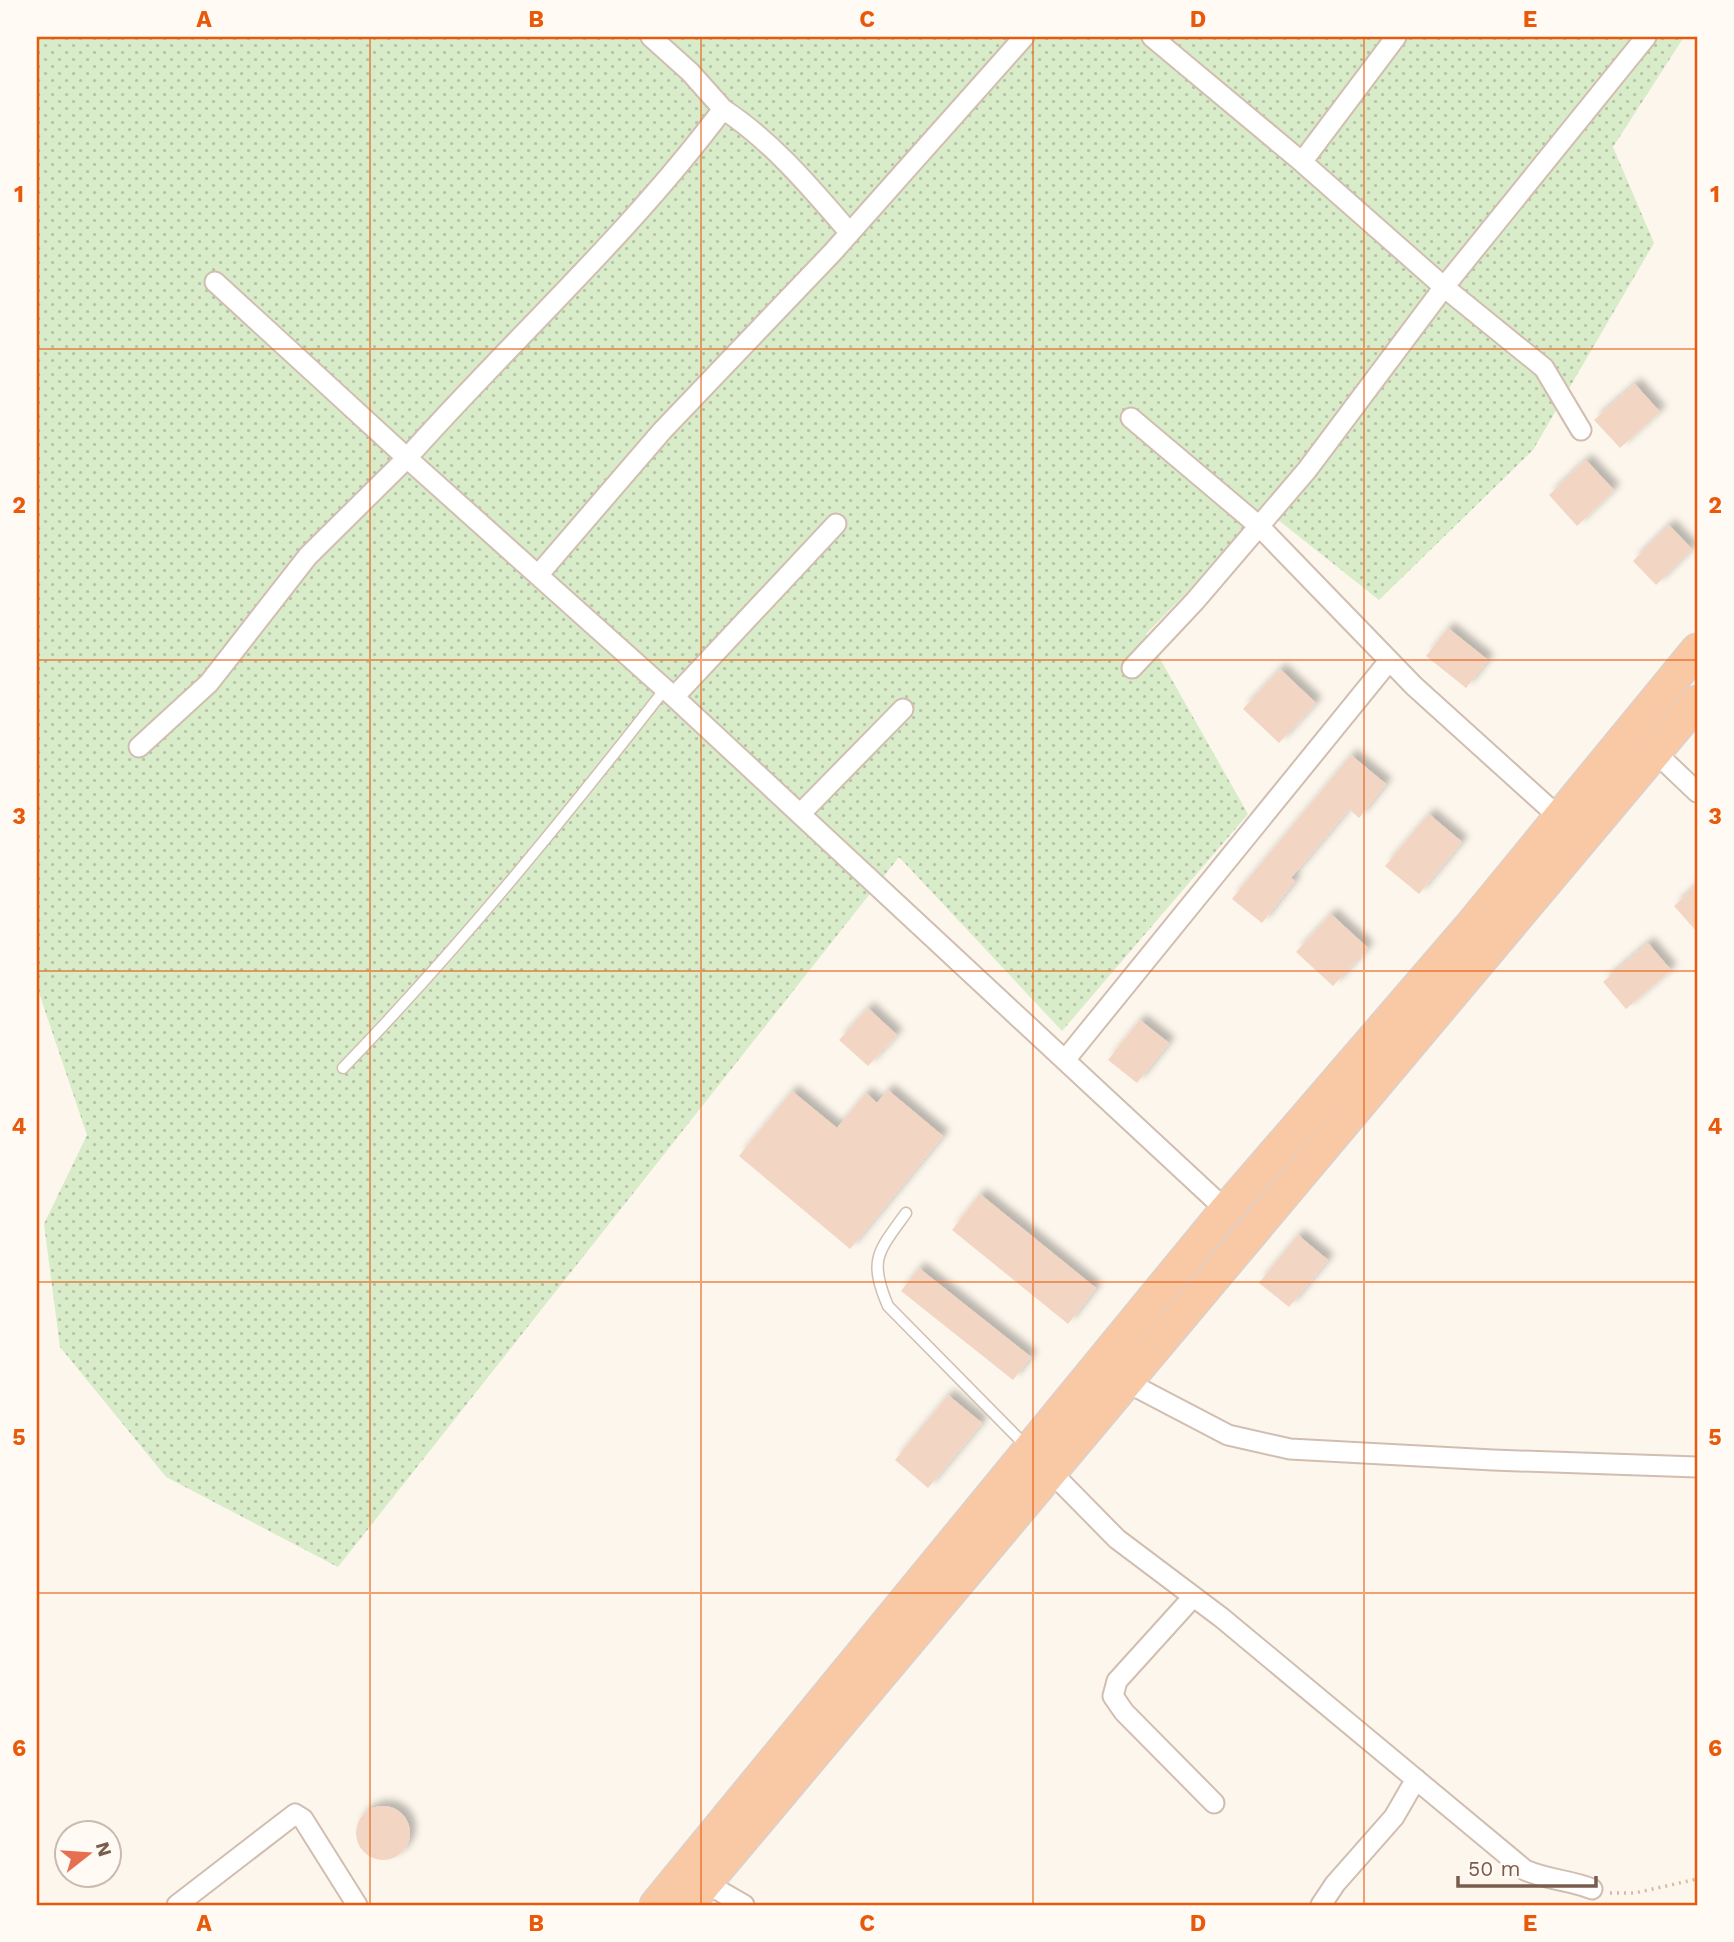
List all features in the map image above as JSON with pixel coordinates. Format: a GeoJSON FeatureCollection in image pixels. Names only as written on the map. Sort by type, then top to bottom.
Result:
{"type":"FeatureCollection","features":[{"type":"Feature","properties":{"kind":"highway"},"geometry":{"type":"LineString","coordinates":[[696,1894],[1040,1461],[1099,1367],[1226,1210],[1560,818],[1697,650]]}},
{"type":"Feature","properties":{"kind":"highway"},"geometry":{"type":"LineString","coordinates":[[656,1905],[1040,1461],[1126,1382],[1697,702]]}},
{"type":"Feature","properties":{"kind":"street"},"geometry":{"type":"LineString","coordinates":[[650,37],[690,72],[723,109],[749,126],[791,165],[850,233]]}},
{"type":"Feature","properties":{"kind":"street"},"geometry":{"type":"LineString","coordinates":[[539,574],[662,431],[850,233],[1024,37]]}},
{"type":"Feature","properties":{"kind":"street"},"geometry":{"type":"LineString","coordinates":[[1152,37],[1302,162],[1444,287],[1544,368],[1581,430]]}},
{"type":"Feature","properties":{"kind":"street"},"geometry":{"type":"LineString","coordinates":[[1302,162],[1396,37]]}},
{"type":"Feature","properties":{"kind":"street"},"geometry":{"type":"LineString","coordinates":[[1132,668],[1195,601],[1307,470],[1444,287],[1646,37]]}},
{"type":"Feature","properties":{"kind":"street"},"geometry":{"type":"LineString","coordinates":[[139,747],[209,683],[309,556],[570,287],[723,109]]}},
{"type":"Feature","properties":{"kind":"street"},"geometry":{"type":"LineString","coordinates":[[215,282],[669,693],[1226,1210]]}},
{"type":"Feature","properties":{"kind":"street"},"geometry":{"type":"LineString","coordinates":[[1131,418],[1259,526],[1389,661],[1560,818]]}},
{"type":"Feature","properties":{"kind":"street"},"geometry":{"type":"LineString","coordinates":[[669,693],[836,524]]}},
{"type":"Feature","properties":{"kind":"street"},"geometry":{"type":"LineString","coordinates":[[1065,1060],[1389,661]]}},
{"type":"Feature","properties":{"kind":"street"},"geometry":{"type":"LineString","coordinates":[[800,814],[903,709]]}},
{"type":"Feature","properties":{"kind":"street"},"geometry":{"type":"LineString","coordinates":[[1656,753],[1697,792]]}},
{"type":"Feature","properties":{"kind":"street"},"geometry":{"type":"LineString","coordinates":[[1099,1367],[1237,1439],[1290,1449],[1694,1468]]}},
{"type":"Feature","properties":{"kind":"street"},"geometry":{"type":"LineString","coordinates":[[1040,1461],[1117,1539],[1193,1597],[1525,1870],[1540,1877],[1579,1883],[1592,1889]]}},
{"type":"Feature","properties":{"kind":"street"},"geometry":{"type":"LineString","coordinates":[[1193,1597],[1117,1681],[1113,1696],[1124,1712],[1214,1803]]}},
{"type":"Feature","properties":{"kind":"street"},"geometry":{"type":"LineString","coordinates":[[1321,1905],[1335,1884],[1394,1817],[1416,1779]]}},
{"type":"Feature","properties":{"kind":"street"},"geometry":{"type":"LineString","coordinates":[[177,1905],[295,1814],[303,1819],[357,1905]]}},
{"type":"Feature","properties":{"kind":"street"},"geometry":{"type":"LineString","coordinates":[[1334,1905],[1335,1884]]}},
{"type":"Feature","properties":{"kind":"street"},"geometry":{"type":"LineString","coordinates":[[696,1894],[744,1905]]}},
{"type":"Feature","properties":{"kind":"lane"},"geometry":{"type":"LineString","coordinates":[[343,1068],[392,1017],[669,693]]}},
{"type":"Feature","properties":{"kind":"lane"},"geometry":{"type":"LineString","coordinates":[[906,1213],[888,1238],[876,1265],[877,1279],[888,1306],[1040,1461]]}},
{"type":"Feature","properties":{"kind":"path"},"geometry":{"type":"LineString","coordinates":[[1592,1889],[1635,1893],[1697,1878]]}},
{"type":"Feature","properties":{"kind":"green space"},"geometry":{"type":"Polygon","coordinates":[[[37,37],[1684,37],[1613,147],[1654,243],[1533,450],[1379,600],[1267,511],[1146,634],[1248,814],[1062,1031],[899,857],[338,1567],[166,1477],[60,1347],[44,1224],[87,1135],[37,987],[37,37]]]}},
{"type":"Feature","properties":{"kind":"building"},"geometry":{"type":"Polygon","coordinates":[[[1635,384],[1660,412],[1620,448],[1594,420],[1635,384]]]}},
{"type":"Feature","properties":{"kind":"building"},"geometry":{"type":"Polygon","coordinates":[[[1586,460],[1614,490],[1577,526],[1549,495],[1586,460]]]}},
{"type":"Feature","properties":{"kind":"building"},"geometry":{"type":"Polygon","coordinates":[[[1669,525],[1692,549],[1656,585],[1633,561],[1669,525]]]}},
{"type":"Feature","properties":{"kind":"building"},"geometry":{"type":"Polygon","coordinates":[[[1448,628],[1488,660],[1466,688],[1426,656],[1448,628]]]}},
{"type":"Feature","properties":{"kind":"building"},"geometry":{"type":"Polygon","coordinates":[[[1280,669],[1316,703],[1279,743],[1243,709],[1280,669]]]}},
{"type":"Feature","properties":{"kind":"building"},"geometry":{"type":"Polygon","coordinates":[[[1351,755],[1386,784],[1359,818],[1349,809],[1291,878],[1295,881],[1262,923],[1232,899],[1351,755]]]}},
{"type":"Feature","properties":{"kind":"building"},"geometry":{"type":"Polygon","coordinates":[[[1429,814],[1462,842],[1419,894],[1385,866],[1429,814]]]}},
{"type":"Feature","properties":{"kind":"building"},"geometry":{"type":"Polygon","coordinates":[[[1697,885],[1697,932],[1674,906],[1697,885]]]}},
{"type":"Feature","properties":{"kind":"building"},"geometry":{"type":"Polygon","coordinates":[[[1331,914],[1368,948],[1333,986],[1296,952],[1331,914]]]}},
{"type":"Feature","properties":{"kind":"building"},"geometry":{"type":"Polygon","coordinates":[[[1648,943],[1671,970],[1626,1009],[1603,982],[1648,943]]]}},
{"type":"Feature","properties":{"kind":"building"},"geometry":{"type":"Polygon","coordinates":[[[868,1008],[897,1035],[868,1066],[839,1040],[868,1008]]]}},
{"type":"Feature","properties":{"kind":"building"},"geometry":{"type":"Polygon","coordinates":[[[1140,1020],[1169,1043],[1137,1083],[1108,1060],[1140,1020]]]}},
{"type":"Feature","properties":{"kind":"building"},"geometry":{"type":"Polygon","coordinates":[[[888,1090],[943,1136],[850,1249],[739,1156],[792,1091],[837,1128],[866,1093],[877,1103],[888,1090]]]}},
{"type":"Feature","properties":{"kind":"building"},"geometry":{"type":"Polygon","coordinates":[[[980,1194],[1096,1288],[1068,1324],[952,1230],[980,1194]]]}},
{"type":"Feature","properties":{"kind":"building"},"geometry":{"type":"Polygon","coordinates":[[[1298,1235],[1328,1260],[1289,1307],[1259,1283],[1298,1235]]]}},
{"type":"Feature","properties":{"kind":"building"},"geometry":{"type":"Polygon","coordinates":[[[919,1268],[1031,1357],[1013,1380],[901,1291],[919,1268]]]}},
{"type":"Feature","properties":{"kind":"building"},"geometry":{"type":"Polygon","coordinates":[[[948,1395],[982,1423],[928,1488],[895,1460],[948,1395]]]}},
{"type":"Feature","properties":{"kind":"building"},"geometry":{"type":"Polygon","coordinates":[[[388,1806],[398,1810],[406,1818],[410,1833],[406,1848],[398,1856],[378,1860],[368,1856],[360,1848],[356,1828],[360,1818],[368,1810],[388,1806]]]}}]}
